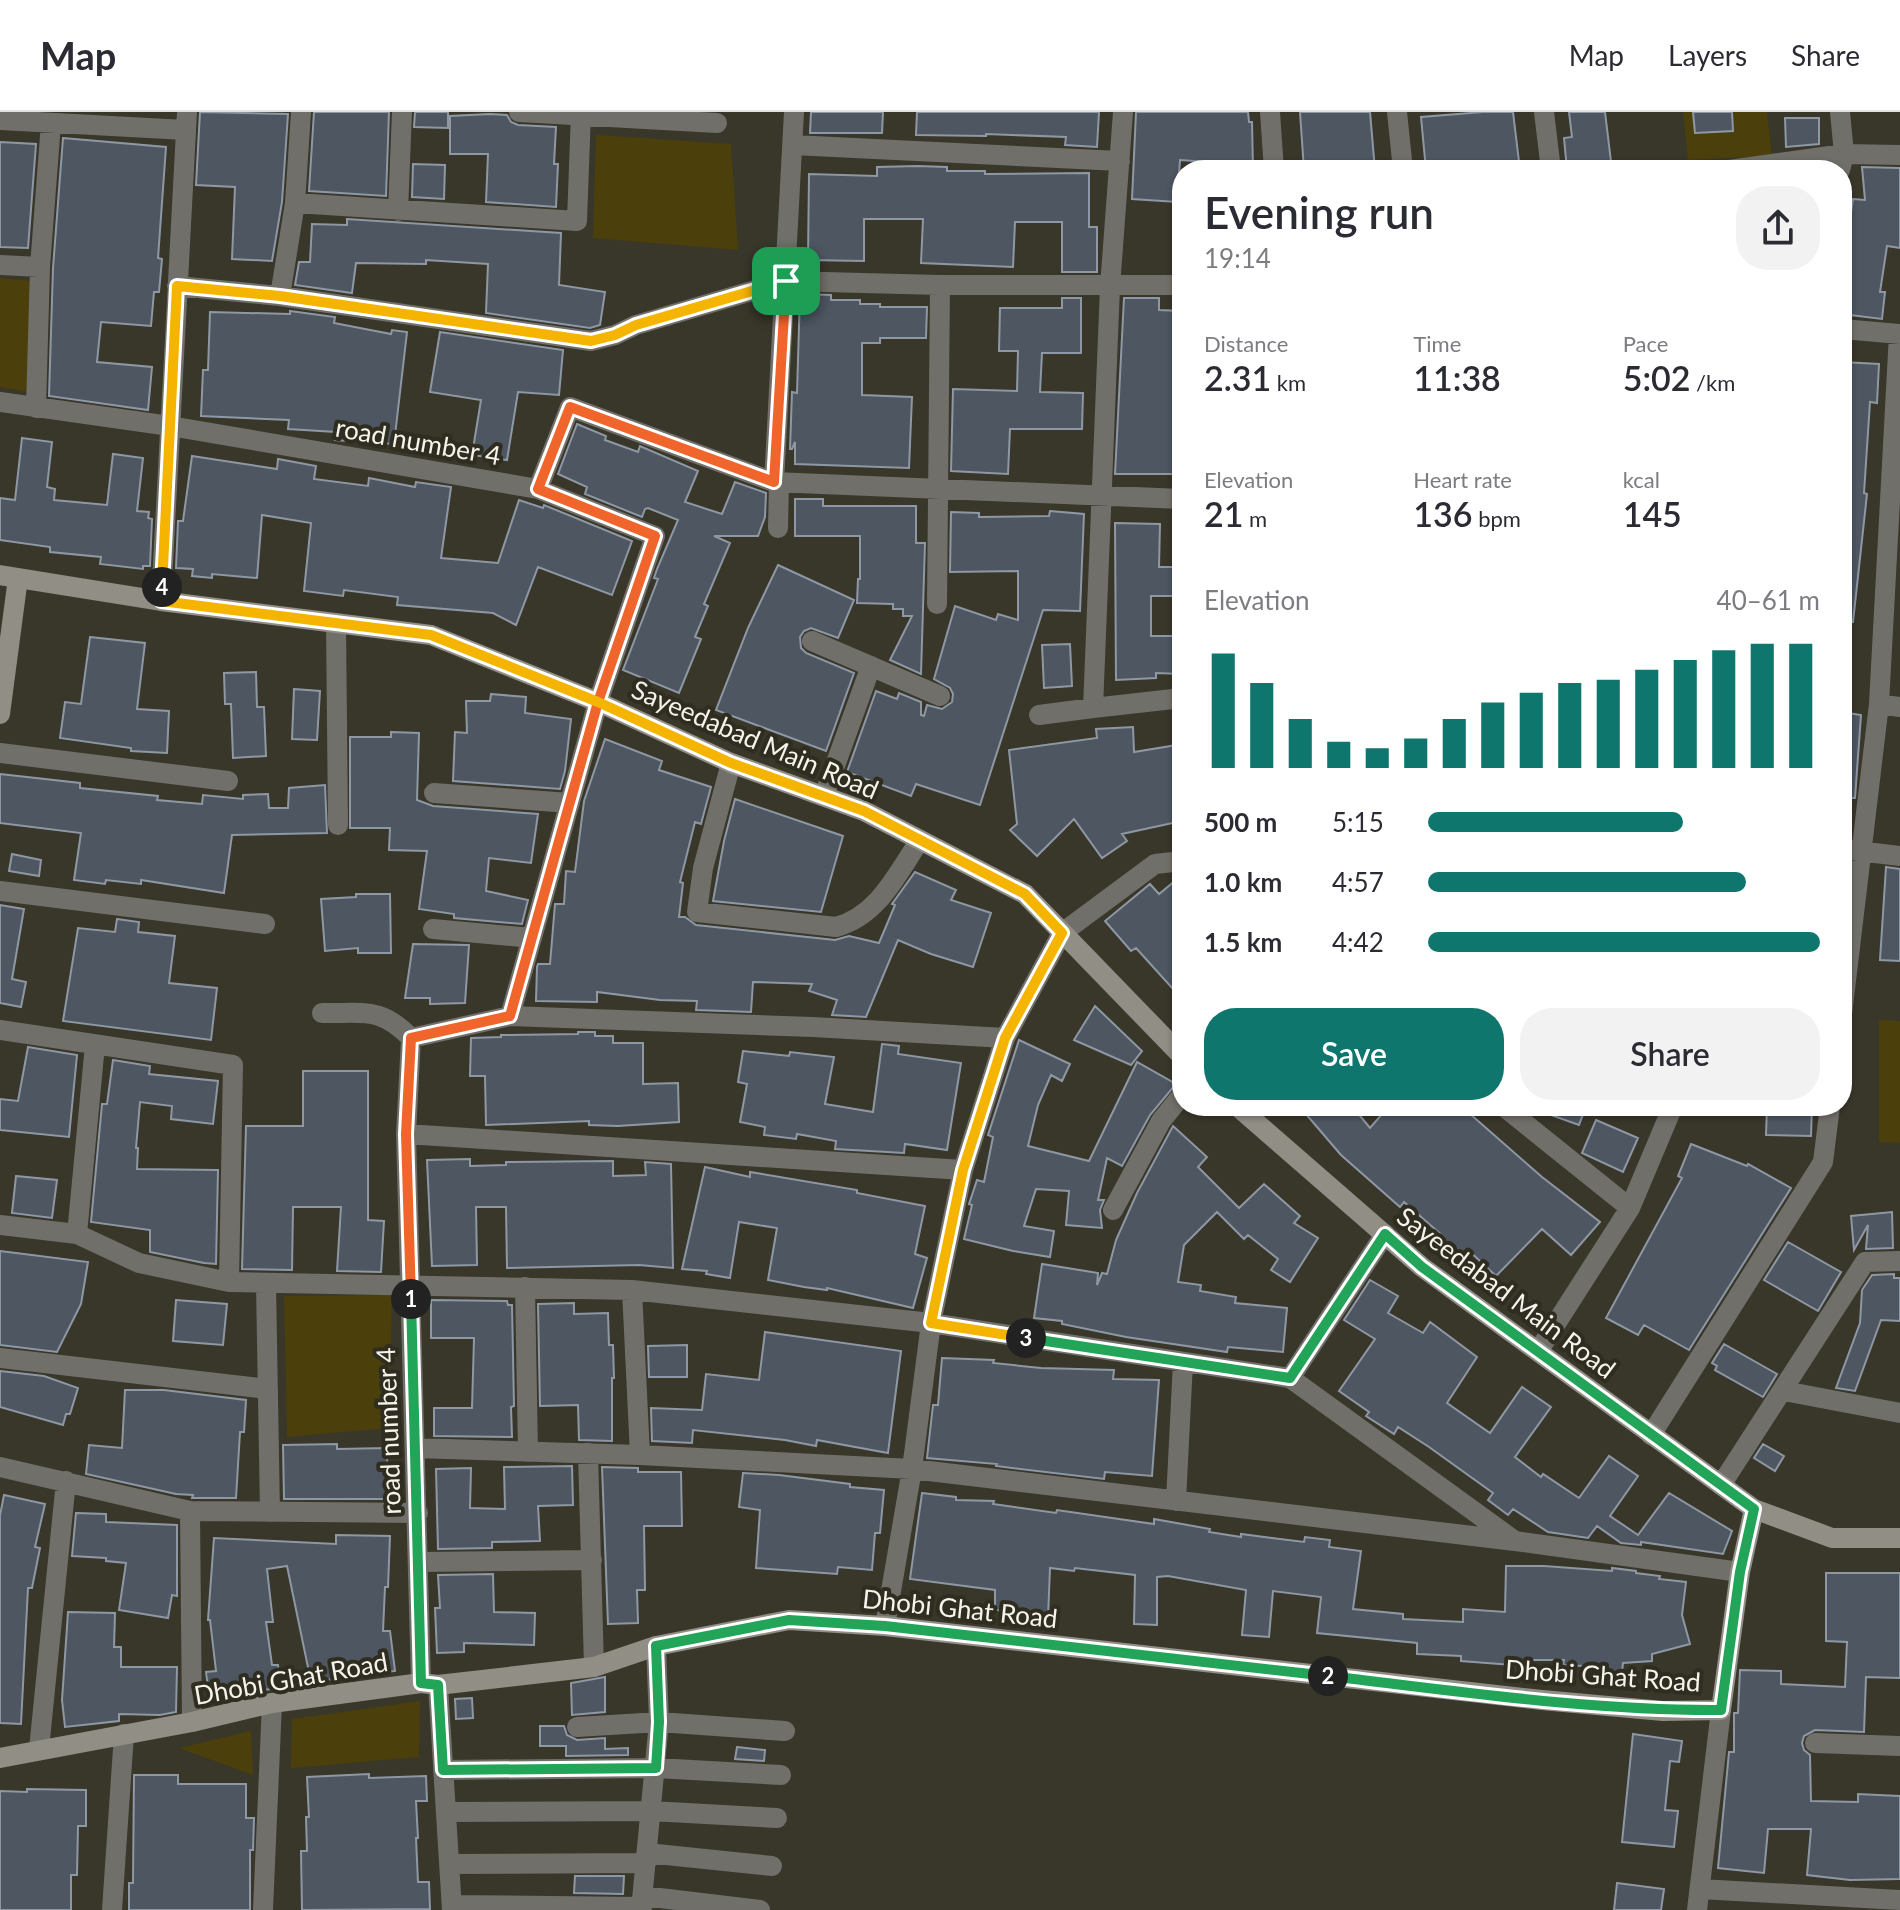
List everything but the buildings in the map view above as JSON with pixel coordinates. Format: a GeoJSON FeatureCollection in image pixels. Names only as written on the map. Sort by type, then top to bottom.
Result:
{"type":"FeatureCollection","features":[{"type":"Feature","properties":{"kind":"main road","name":"Sayeedabad Main Road"},"geometry":{"type":"LineString","coordinates":[[9,576],[161,601],[431,635],[598,702],[731,763],[864,811],[1025,894],[1172,1046]]}},
{"type":"Feature","properties":{"kind":"main road"},"geometry":{"type":"LineString","coordinates":[[0,714],[9,576]]}},
{"type":"Feature","properties":{"kind":"main road","name":"Sayeedabad Main Road"},"geometry":{"type":"LineString","coordinates":[[1249,1116],[1422,1267],[1754,1509],[1832,1538],[1900,1538]]}},
{"type":"Feature","properties":{"kind":"main road","name":"Dhobi Ghat Road"},"geometry":{"type":"LineString","coordinates":[[0,1758],[192,1722],[272,1703],[594,1667],[656,1646],[789,1620],[885,1626],[1542,1700],[1663,1711],[1721,1710],[1740,1572],[1754,1509]]}},
{"type":"Feature","properties":{"kind":"street"},"geometry":{"type":"LineString","coordinates":[[280,296],[295,203],[301,112]]}},
{"type":"Feature","properties":{"kind":"street"},"geometry":{"type":"LineString","coordinates":[[398,211],[402,112]]}},
{"type":"Feature","properties":{"kind":"street"},"geometry":{"type":"LineString","coordinates":[[519,112],[717,123]]}},
{"type":"Feature","properties":{"kind":"street"},"geometry":{"type":"LineString","coordinates":[[778,528],[777,482],[794,112]]}},
{"type":"Feature","properties":{"kind":"street"},"geometry":{"type":"LineString","coordinates":[[1093,708],[1110,287],[1123,112]]}},
{"type":"Feature","properties":{"kind":"street"},"geometry":{"type":"LineString","coordinates":[[1270,112],[1273,160]]}},
{"type":"Feature","properties":{"kind":"street"},"geometry":{"type":"LineString","coordinates":[[1397,112],[1402,160]]}},
{"type":"Feature","properties":{"kind":"street"},"geometry":{"type":"LineString","coordinates":[[1544,112],[1550,160]]}},
{"type":"Feature","properties":{"kind":"street"},"geometry":{"type":"LineString","coordinates":[[1840,112],[1842,160]]}},
{"type":"Feature","properties":{"kind":"street"},"geometry":{"type":"LineString","coordinates":[[295,203],[577,221],[581,114]]}},
{"type":"Feature","properties":{"kind":"street"},"geometry":{"type":"LineString","coordinates":[[0,120],[51,123],[186,121],[161,601]]}},
{"type":"Feature","properties":{"kind":"street"},"geometry":{"type":"LineString","coordinates":[[36,408],[40,267],[51,123]]}},
{"type":"Feature","properties":{"kind":"street"},"geometry":{"type":"LineString","coordinates":[[793,145],[1120,161]]}},
{"type":"Feature","properties":{"kind":"street"},"geometry":{"type":"LineString","coordinates":[[1852,161],[1900,155]]}},
{"type":"Feature","properties":{"kind":"street"},"geometry":{"type":"LineString","coordinates":[[0,265],[40,267]]}},
{"type":"Feature","properties":{"kind":"street"},"geometry":{"type":"LineString","coordinates":[[177,286],[280,296],[591,341],[786,281],[1110,287],[1172,285]]}},
{"type":"Feature","properties":{"kind":"street"},"geometry":{"type":"LineString","coordinates":[[937,604],[940,285]]}},
{"type":"Feature","properties":{"kind":"street"},"geometry":{"type":"LineString","coordinates":[[1852,330],[1900,334],[1894,543],[1852,936]]}},
{"type":"Feature","properties":{"kind":"street","name":"road number 4"},"geometry":{"type":"LineString","coordinates":[[0,402],[170,426],[538,489],[655,536],[598,702],[510,1016]]}},
{"type":"Feature","properties":{"kind":"street"},"geometry":{"type":"LineString","coordinates":[[538,489],[570,407],[777,482],[1172,499]]}},
{"type":"Feature","properties":{"kind":"street"},"geometry":{"type":"LineString","coordinates":[[336,623],[338,825]]}},
{"type":"Feature","properties":{"kind":"street"},"geometry":{"type":"LineString","coordinates":[[812,641],[940,696]]}},
{"type":"Feature","properties":{"kind":"street"},"geometry":{"type":"LineString","coordinates":[[824,796],[871,666]]}},
{"type":"Feature","properties":{"kind":"street"},"geometry":{"type":"LineString","coordinates":[[1039,715],[1172,699]]}},
{"type":"Feature","properties":{"kind":"street"},"geometry":{"type":"LineString","coordinates":[[1879,704],[1900,707]]}},
{"type":"Feature","properties":{"kind":"street"},"geometry":{"type":"LineString","coordinates":[[0,753],[228,781]]}},
{"type":"Feature","properties":{"kind":"street"},"geometry":{"type":"LineString","coordinates":[[731,763],[703,868],[697,912],[836,927],[854,922],[875,906],[920,840]]}},
{"type":"Feature","properties":{"kind":"street"},"geometry":{"type":"LineString","coordinates":[[434,793],[570,803]]}},
{"type":"Feature","properties":{"kind":"street"},"geometry":{"type":"LineString","coordinates":[[1852,850],[1900,856]]}},
{"type":"Feature","properties":{"kind":"street"},"geometry":{"type":"LineString","coordinates":[[885,1626],[912,1469],[931,1323],[963,1170],[1005,1038],[1062,933],[1155,864],[1172,862]]}},
{"type":"Feature","properties":{"kind":"street"},"geometry":{"type":"LineString","coordinates":[[0,891],[265,924]]}},
{"type":"Feature","properties":{"kind":"street"},"geometry":{"type":"LineString","coordinates":[[433,929],[532,938]]}},
{"type":"Feature","properties":{"kind":"street"},"geometry":{"type":"LineString","coordinates":[[322,1013],[383,1015],[411,1038],[510,1016],[813,1027],[1005,1038]]}},
{"type":"Feature","properties":{"kind":"street"},"geometry":{"type":"LineString","coordinates":[[0,1030],[233,1065],[229,1282]]}},
{"type":"Feature","properties":{"kind":"street","name":"road number 4"},"geometry":{"type":"LineString","coordinates":[[411,1038],[406,1134],[419,1562],[430,1684],[443,1770],[452,1907]]}},
{"type":"Feature","properties":{"kind":"street"},"geometry":{"type":"LineString","coordinates":[[77,1234],[95,1045]]}},
{"type":"Feature","properties":{"kind":"street"},"geometry":{"type":"LineString","coordinates":[[1113,1210],[1161,1121],[1172,1107]]}},
{"type":"Feature","properties":{"kind":"street"},"geometry":{"type":"LineString","coordinates":[[1515,1116],[1630,1208]]}},
{"type":"Feature","properties":{"kind":"street"},"geometry":{"type":"LineString","coordinates":[[1539,1350],[1630,1208],[1669,1116]]}},
{"type":"Feature","properties":{"kind":"street"},"geometry":{"type":"LineString","coordinates":[[1651,1435],[1823,1162],[1829,1116]]}},
{"type":"Feature","properties":{"kind":"street"},"geometry":{"type":"LineString","coordinates":[[406,1134],[963,1170]]}},
{"type":"Feature","properties":{"kind":"street"},"geometry":{"type":"LineString","coordinates":[[0,1225],[77,1234],[139,1263],[229,1282],[632,1290],[931,1323],[1290,1378],[1515,1541]]}},
{"type":"Feature","properties":{"kind":"street"},"geometry":{"type":"LineString","coordinates":[[1290,1378],[1385,1234]]}},
{"type":"Feature","properties":{"kind":"street"},"geometry":{"type":"LineString","coordinates":[[1721,1485],[1865,1262],[1900,1261]]}},
{"type":"Feature","properties":{"kind":"street"},"geometry":{"type":"LineString","coordinates":[[266,1284],[270,1512]]}},
{"type":"Feature","properties":{"kind":"street"},"geometry":{"type":"LineString","coordinates":[[525,1287],[528,1452]]}},
{"type":"Feature","properties":{"kind":"street"},"geometry":{"type":"LineString","coordinates":[[632,1290],[640,1455]]}},
{"type":"Feature","properties":{"kind":"street"},"geometry":{"type":"LineString","coordinates":[[0,1358],[268,1389]]}},
{"type":"Feature","properties":{"kind":"street"},"geometry":{"type":"LineString","coordinates":[[1176,1501],[1183,1362]]}},
{"type":"Feature","properties":{"kind":"street"},"geometry":{"type":"LineString","coordinates":[[1784,1391],[1900,1413]]}},
{"type":"Feature","properties":{"kind":"street"},"geometry":{"type":"LineString","coordinates":[[415,1448],[640,1455],[912,1469],[1515,1541],[1740,1572]]}},
{"type":"Feature","properties":{"kind":"street"},"geometry":{"type":"LineString","coordinates":[[588,1453],[594,1667]]}},
{"type":"Feature","properties":{"kind":"street"},"geometry":{"type":"LineString","coordinates":[[0,1467],[190,1511],[418,1513]]}},
{"type":"Feature","properties":{"kind":"street"},"geometry":{"type":"LineString","coordinates":[[39,1749],[66,1481]]}},
{"type":"Feature","properties":{"kind":"street"},"geometry":{"type":"LineString","coordinates":[[190,1511],[192,1722]]}},
{"type":"Feature","properties":{"kind":"street"},"geometry":{"type":"LineString","coordinates":[[419,1562],[592,1560]]}},
{"type":"Feature","properties":{"kind":"street"},"geometry":{"type":"LineString","coordinates":[[642,1904],[659,1722],[656,1646]]}},
{"type":"Feature","properties":{"kind":"street"},"geometry":{"type":"LineString","coordinates":[[263,1910],[272,1703]]}},
{"type":"Feature","properties":{"kind":"street"},"geometry":{"type":"LineString","coordinates":[[1697,1910],[1721,1710]]}},
{"type":"Feature","properties":{"kind":"street"},"geometry":{"type":"LineString","coordinates":[[577,1727],[659,1722],[785,1731]]}},
{"type":"Feature","properties":{"kind":"street"},"geometry":{"type":"LineString","coordinates":[[112,1910],[124,1734]]}},
{"type":"Feature","properties":{"kind":"street"},"geometry":{"type":"LineString","coordinates":[[1815,1743],[1900,1746]]}},
{"type":"Feature","properties":{"kind":"street"},"geometry":{"type":"LineString","coordinates":[[443,1770],[656,1768],[781,1775]]}},
{"type":"Feature","properties":{"kind":"street"},"geometry":{"type":"LineString","coordinates":[[446,1812],[651,1811],[777,1818]]}},
{"type":"Feature","properties":{"kind":"street"},"geometry":{"type":"LineString","coordinates":[[449,1864],[647,1858],[772,1866]]}},
{"type":"Feature","properties":{"kind":"street"},"geometry":{"type":"LineString","coordinates":[[1700,1889],[1848,1904],[1900,1900]]}},
{"type":"Feature","properties":{"kind":"street"},"geometry":{"type":"LineString","coordinates":[[452,1907],[642,1904],[760,1910]]}},
{"type":"Feature","properties":{"kind":"shaded area"},"geometry":{"type":"Polygon","coordinates":[[[1683,112],[1767,112],[1772,156],[1688,160],[1683,112]]]}},
{"type":"Feature","properties":{"kind":"shaded area"},"geometry":{"type":"Polygon","coordinates":[[[596,135],[731,144],[738,250],[593,238],[596,135]]]}},
{"type":"Feature","properties":{"kind":"shaded area"},"geometry":{"type":"Polygon","coordinates":[[[0,278],[43,282],[40,394],[0,387],[0,278]]]}},
{"type":"Feature","properties":{"kind":"shaded area"},"geometry":{"type":"Polygon","coordinates":[[[1879,1020],[1900,1021],[1900,1143],[1879,1142],[1879,1020]]]}},
{"type":"Feature","properties":{"kind":"shaded area"},"geometry":{"type":"Polygon","coordinates":[[[392,1295],[389,1428],[287,1437],[284,1296],[392,1295]]]}},
{"type":"Feature","properties":{"kind":"shaded area"},"geometry":{"type":"Polygon","coordinates":[[[420,1701],[419,1757],[291,1768],[292,1719],[420,1701]]]}},
{"type":"Feature","properties":{"kind":"shaded area"},"geometry":{"type":"Polygon","coordinates":[[[251,1731],[253,1775],[179,1748],[251,1731]]]}},
{"type":"Feature","properties":{"kind":"route"},"geometry":{"type":"LineString","coordinates":[[786,281],[591,341],[280,296],[177,286],[161,601],[431,635],[598,702],[731,763],[864,811],[1025,894],[1062,933],[1005,1038],[963,1170],[931,1323],[1290,1378],[1385,1234],[1422,1267],[1754,1509],[1740,1572],[1721,1710],[1663,1711],[1542,1700],[885,1626],[789,1620],[656,1646],[659,1722],[656,1768],[443,1770],[438,1685],[421,1683],[406,1134],[411,1038],[510,1016],[598,702],[655,536],[538,489],[570,407],[774,482],[786,281]]}}]}
